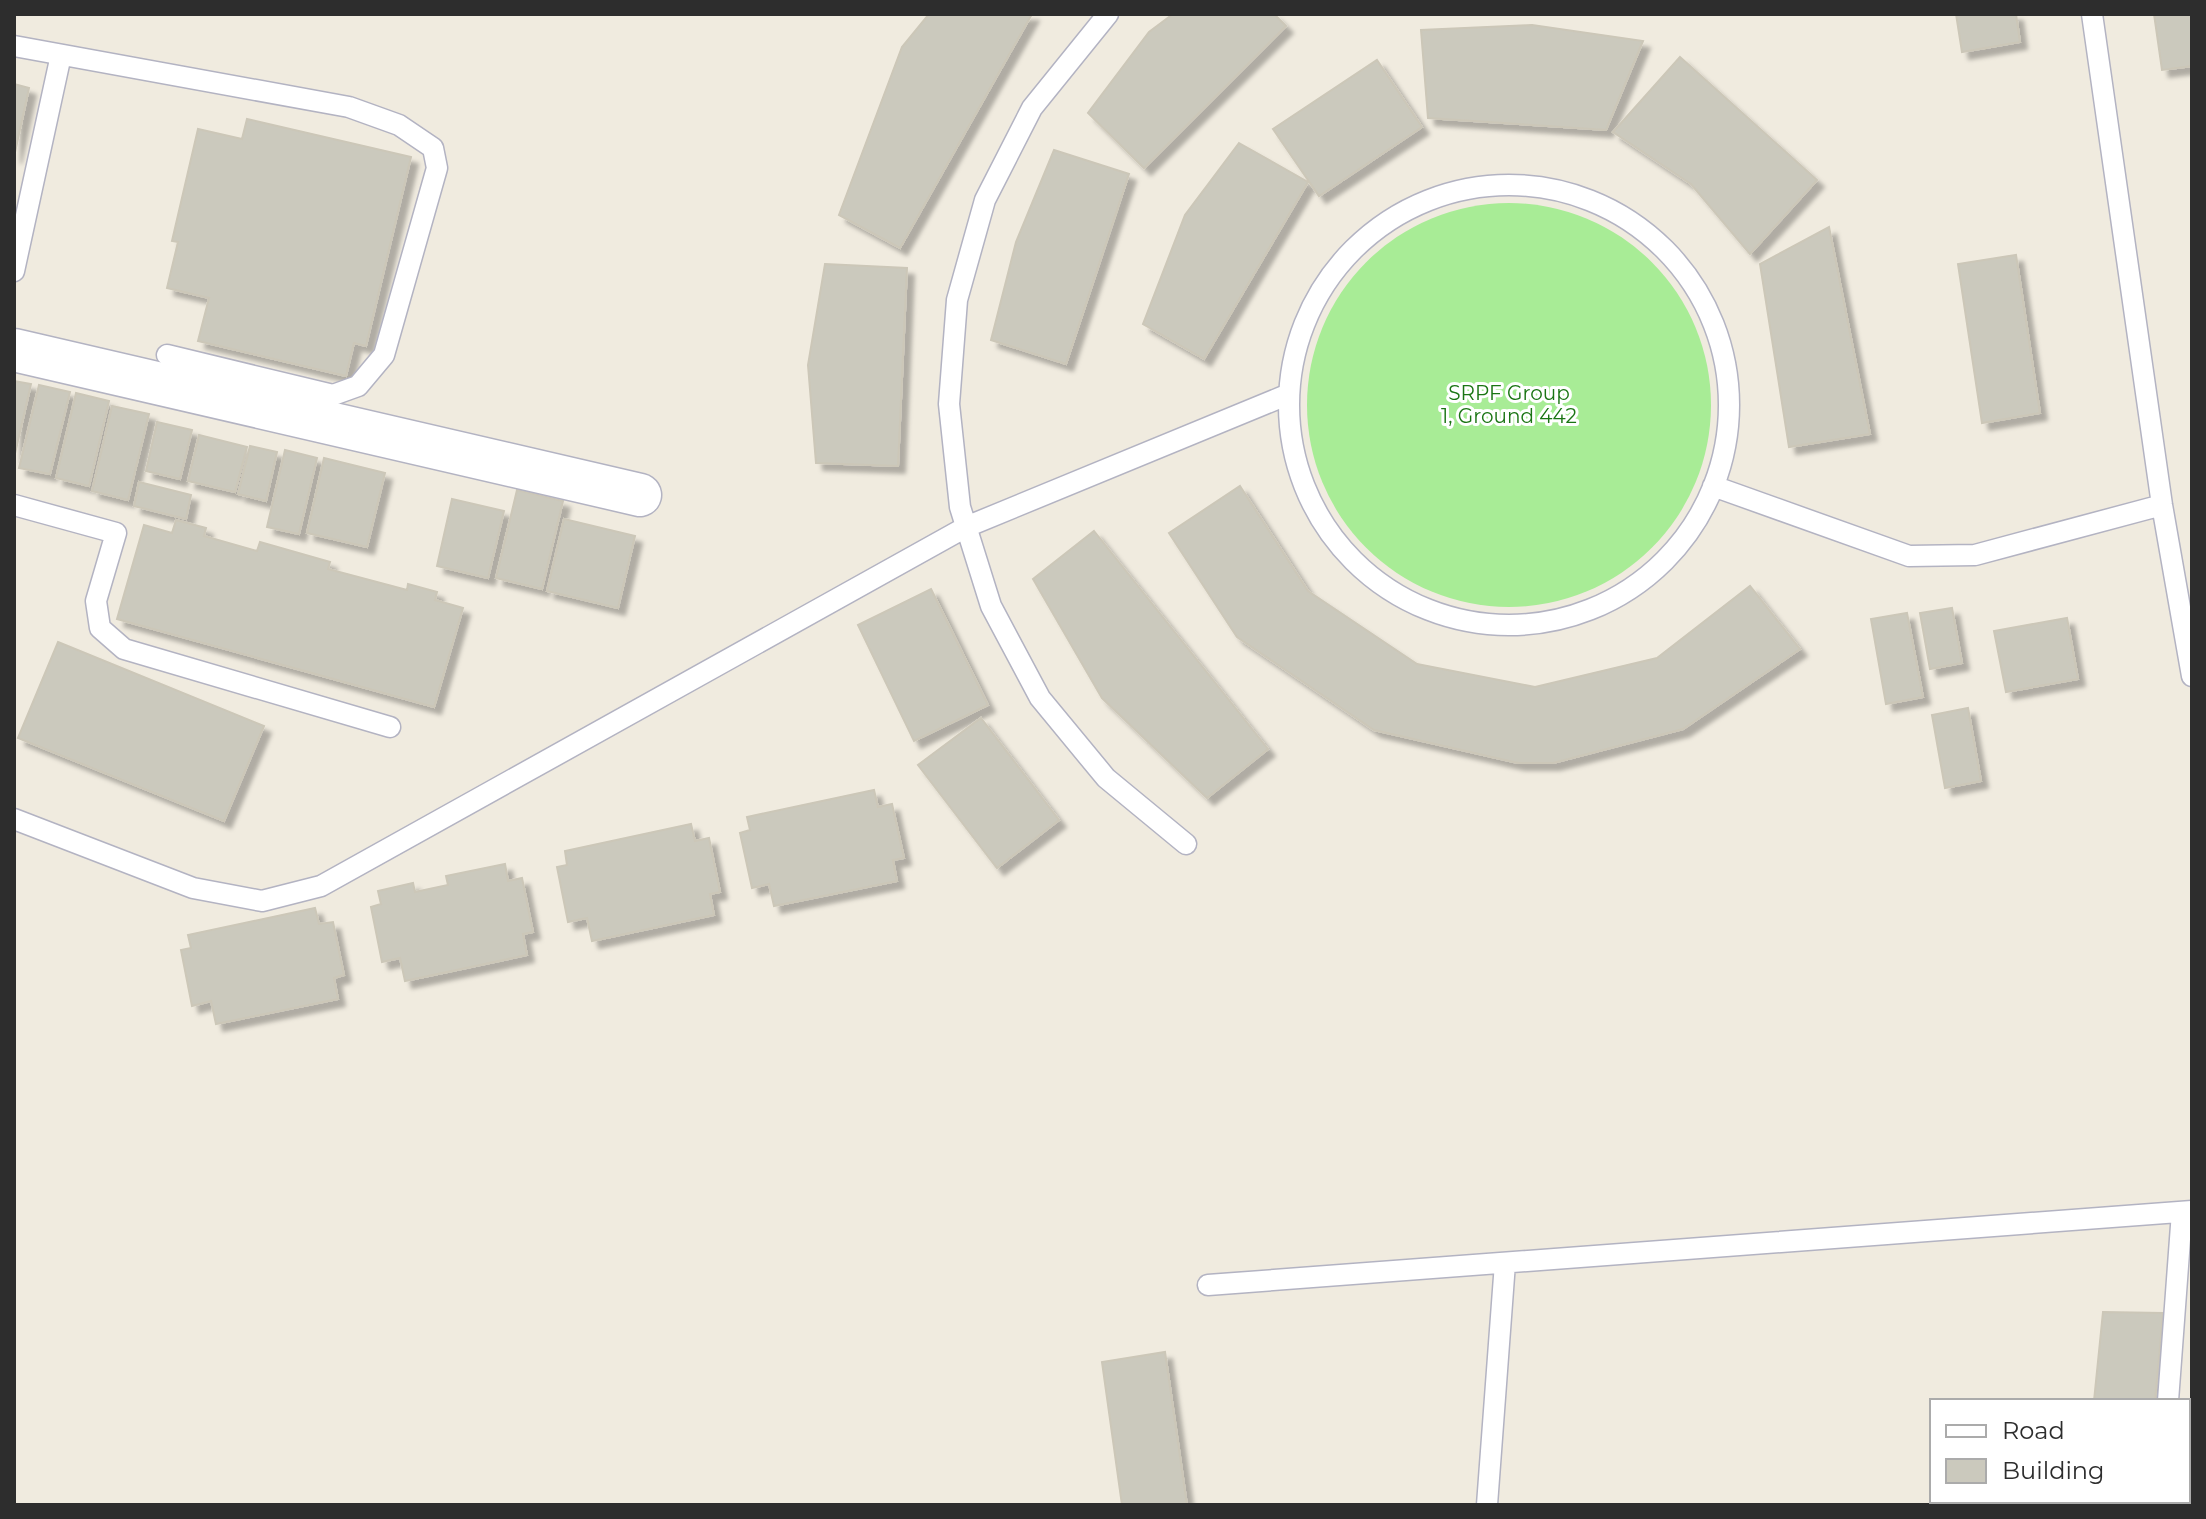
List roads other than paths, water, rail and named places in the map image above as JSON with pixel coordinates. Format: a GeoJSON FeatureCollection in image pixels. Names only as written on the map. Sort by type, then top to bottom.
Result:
{"type":"FeatureCollection","features":[{"type":"Feature","properties":{"kind":"street"},"geometry":{"type":"LineString","coordinates":[[14,350],[640,495]]}},
{"type":"Feature","properties":{"kind":"lane"},"geometry":{"type":"LineString","coordinates":[[1108,14],[1096,24],[1032,108],[985,200],[957,300],[949,404],[960,507],[966,527],[991,606],[1040,698],[1106,778],[1186,844]]}},
{"type":"Feature","properties":{"kind":"lane"},"geometry":{"type":"LineString","coordinates":[[2092,14],[2162,505],[2191,664]]}},
{"type":"Feature","properties":{"kind":"lane"},"geometry":{"type":"LineString","coordinates":[[14,46],[349,107],[399,125],[433,148],[437,168],[384,355],[358,386],[333,395],[167,355]]}},
{"type":"Feature","properties":{"kind":"lane"},"geometry":{"type":"LineString","coordinates":[[14,271],[61,55]]}},
{"type":"Feature","properties":{"kind":"lane"},"geometry":{"type":"LineString","coordinates":[[1531,185],[1593,200],[1648,232],[1691,278],[1720,334],[1731,395],[1724,458],[1701,516],[1661,566],[1610,602],[1550,622],[1487,625],[1425,610],[1371,578],[1327,532],[1299,476],[1287,414],[1289,394],[1294,352],[1317,293],[1357,244],[1408,208],[1468,188],[1531,185]]}},
{"type":"Feature","properties":{"kind":"lane"},"geometry":{"type":"LineString","coordinates":[[14,819],[193,888],[262,901],[321,886],[966,527],[1289,394]]}},
{"type":"Feature","properties":{"kind":"lane"},"geometry":{"type":"LineString","coordinates":[[1713,486],[1909,556],[1975,555],[2162,505]]}},
{"type":"Feature","properties":{"kind":"lane"},"geometry":{"type":"LineString","coordinates":[[14,505],[116,533],[96,601],[100,628],[124,649],[390,727]]}},
{"type":"Feature","properties":{"kind":"lane"},"geometry":{"type":"LineString","coordinates":[[1208,1285],[2187,1212],[2168,1399]]}},
{"type":"Feature","properties":{"kind":"lane"},"geometry":{"type":"LineString","coordinates":[[1487,1505],[1505,1263]]}},
{"type":"Feature","properties":{"kind":"park label","name":"SRPF Group 1, Ground 442"},"geometry":{"type":"Point","coordinates":[1509,404]}}]}
